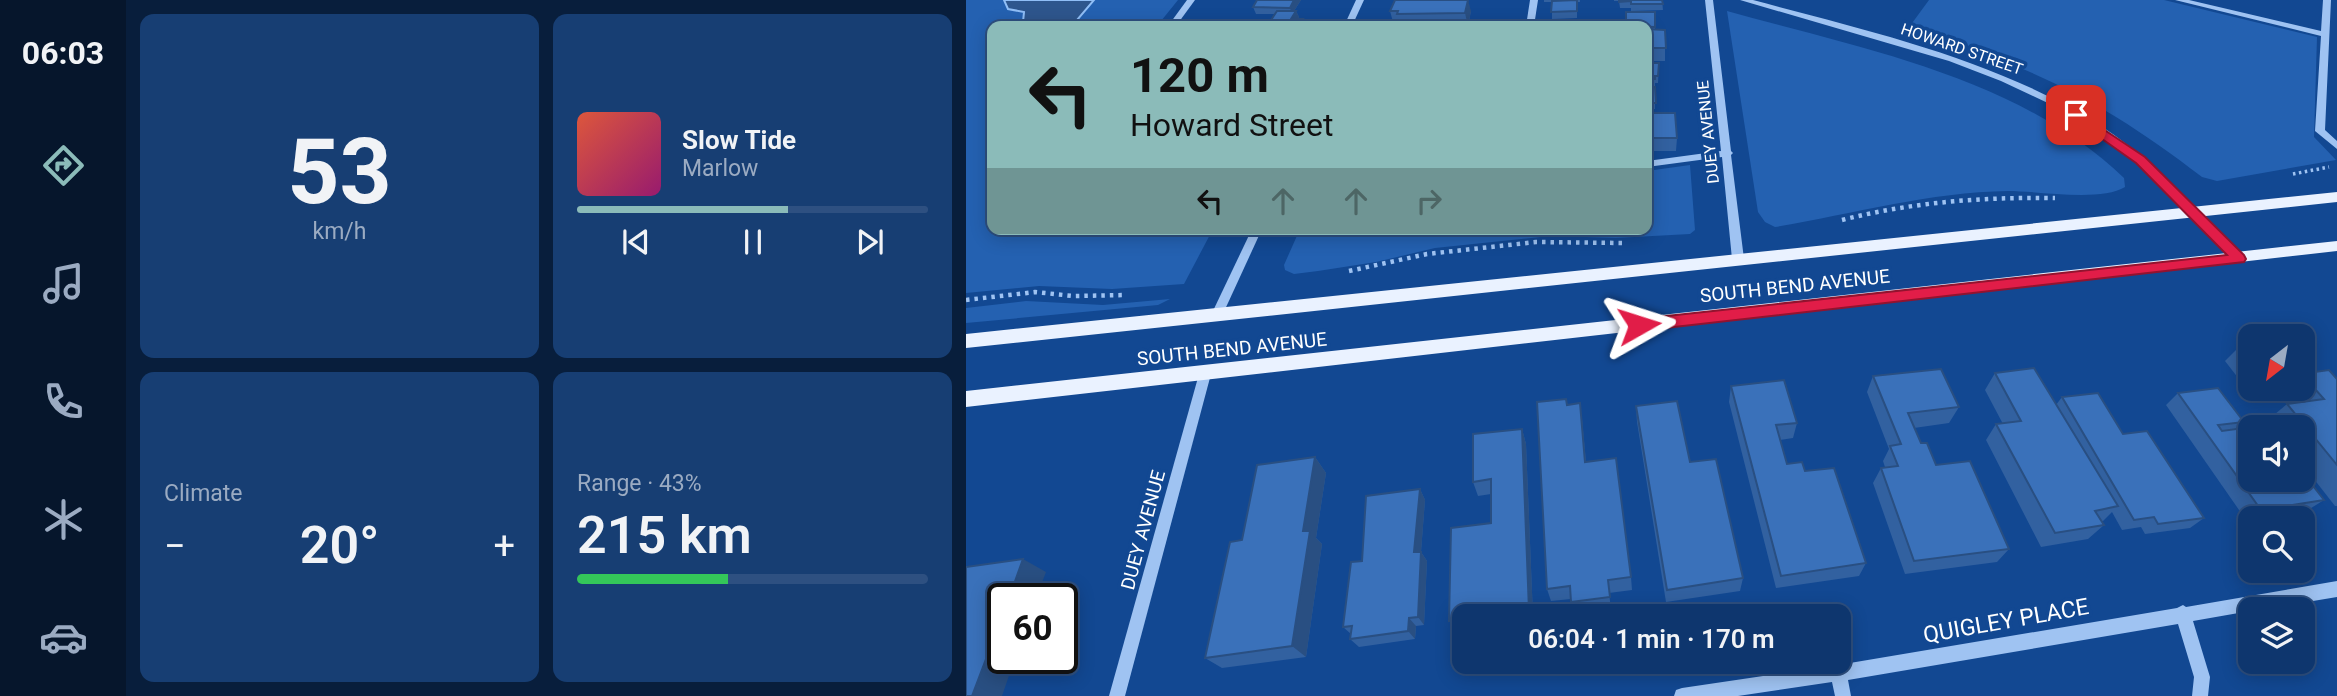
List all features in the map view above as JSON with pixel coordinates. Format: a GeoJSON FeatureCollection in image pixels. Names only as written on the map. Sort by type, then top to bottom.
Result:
{"type":"FeatureCollection","features":[{"type":"Feature","properties":{"kind":"main road","name":"SOUTH BEND AVENUE"},"geometry":{"type":"LineString","coordinates":[[966,341],[2337,197]]}},
{"type":"Feature","properties":{"kind":"main road","name":"SOUTH BEND AVENUE"},"geometry":{"type":"LineString","coordinates":[[966,399],[2337,246]]}},
{"type":"Feature","properties":{"kind":"street"},"geometry":{"type":"LineString","coordinates":[[1176,21],[1191,0]]}},
{"type":"Feature","properties":{"kind":"street"},"geometry":{"type":"LineString","coordinates":[[1351,21],[1360,0]]}},
{"type":"Feature","properties":{"kind":"street"},"geometry":{"type":"LineString","coordinates":[[1531,21],[1534,0]]}},
{"type":"Feature","properties":{"kind":"street","name":"DUEY AVENUE"},"geometry":{"type":"LineString","coordinates":[[1709,0],[1738,259]]}},
{"type":"Feature","properties":{"kind":"street","name":"HOWARD STREET"},"geometry":{"type":"LineString","coordinates":[[1744,0],[1951,59],[2017,85],[2076,115],[2140,160],[2239,259]]}},
{"type":"Feature","properties":{"kind":"street"},"geometry":{"type":"LineString","coordinates":[[1783,11],[1793,0]]}},
{"type":"Feature","properties":{"kind":"street"},"geometry":{"type":"LineString","coordinates":[[2179,0],[2325,34]]}},
{"type":"Feature","properties":{"kind":"street"},"geometry":{"type":"LineString","coordinates":[[2327,0],[2320,131],[2337,146]]}},
{"type":"Feature","properties":{"kind":"street"},"geometry":{"type":"LineString","coordinates":[[1652,163],[1728,153]]}},
{"type":"Feature","properties":{"kind":"street"},"geometry":{"type":"LineString","coordinates":[[1218,313],[1254,235]]}},
{"type":"Feature","properties":{"kind":"street","name":"DUEY AVENUE"},"geometry":{"type":"LineString","coordinates":[[1117,696],[1205,374]]}},
{"type":"Feature","properties":{"kind":"street","name":"QUIGLEY PLACE"},"geometry":{"type":"LineString","coordinates":[[1851,671],[2337,589]]}},
{"type":"Feature","properties":{"kind":"street"},"geometry":{"type":"LineString","coordinates":[[2183,613],[2202,677],[2200,696]]}},
{"type":"Feature","properties":{"kind":"street","name":"QUIGLEY PLACE"},"geometry":{"type":"LineString","coordinates":[[1682,696],[1831,674]]}},
{"type":"Feature","properties":{"kind":"street"},"geometry":{"type":"LineString","coordinates":[[1838,674],[1843,696]]}},
{"type":"Feature","properties":{"kind":"path"},"geometry":{"type":"LineString","coordinates":[[1834,223],[1885,210],[1944,202],[2015,197],[2064,199]]}},
{"type":"Feature","properties":{"kind":"path"},"geometry":{"type":"LineString","coordinates":[[1341,272],[1434,253],[1536,242],[1633,243]]}},
{"type":"Feature","properties":{"kind":"path"},"geometry":{"type":"LineString","coordinates":[[966,300],[1035,292],[1073,296],[1137,295]]}},
{"type":"Feature","properties":{"kind":"shaded area"},"geometry":{"type":"Polygon","coordinates":[[[966,0],[1178,0],[1161,21],[987,21],[987,235],[1210,235],[1184,284],[1112,289],[1039,286],[966,293],[966,0]]]}},
{"type":"Feature","properties":{"kind":"shaded area"},"geometry":{"type":"Polygon","coordinates":[[[1004,0],[1094,0],[1076,21],[1023,21],[1024,12],[1008,9],[1004,0]]]}},
{"type":"Feature","properties":{"kind":"shaded area"},"geometry":{"type":"Polygon","coordinates":[[[1929,0],[2164,0],[2317,37],[2314,137],[2336,160],[2217,181],[2202,177],[2132,127],[2063,87],[1990,56],[1907,30],[1929,0]]]}},
{"type":"Feature","properties":{"kind":"shaded area"},"geometry":{"type":"Polygon","coordinates":[[[1727,11],[1884,54],[1988,91],[2037,115],[2082,143],[2124,178],[2125,187],[2101,194],[2085,195],[2008,191],[1949,195],[1775,227],[1765,222],[1758,212],[1727,11]]]}},
{"type":"Feature","properties":{"kind":"shaded area"},"geometry":{"type":"Polygon","coordinates":[[[1690,165],[1695,230],[1690,234],[1616,238],[1551,236],[1435,248],[1376,262],[1318,271],[1294,274],[1285,270],[1284,265],[1297,235],[1652,235],[1652,170],[1690,165]]]}},
{"type":"Feature","properties":{"kind":"shaded area"},"geometry":{"type":"Polygon","coordinates":[[[1170,299],[1158,305],[966,323],[966,308],[1026,301],[1103,305],[1170,299]]]}},
{"type":"Feature","properties":{"kind":"building"},"geometry":{"type":"Polygon","coordinates":[[[1257,0],[1294,0],[1290,8],[1253,7],[1257,0]]]}},
{"type":"Feature","properties":{"kind":"building"},"geometry":{"type":"Polygon","coordinates":[[[1395,0],[1468,0],[1465,13],[1397,14],[1398,11],[1390,11],[1395,0]]]}},
{"type":"Feature","properties":{"kind":"building"},"geometry":{"type":"Polygon","coordinates":[[[1577,0],[1577,11],[1551,12],[1552,1],[1577,0]]]}},
{"type":"Feature","properties":{"kind":"building"},"geometry":{"type":"Polygon","coordinates":[[[1619,0],[1662,0],[1663,4],[1631,4],[1631,1],[1619,0]]]}},
{"type":"Feature","properties":{"kind":"building"},"geometry":{"type":"Polygon","coordinates":[[[1277,11],[1296,11],[1291,19],[1303,19],[1249,21],[1271,20],[1277,11]]]}},
{"type":"Feature","properties":{"kind":"building"},"geometry":{"type":"Polygon","coordinates":[[[1626,12],[1655,12],[1655,27],[1652,27],[1652,21],[1626,21],[1626,12]]]}},
{"type":"Feature","properties":{"kind":"building"},"geometry":{"type":"Polygon","coordinates":[[[1652,29],[1665,30],[1666,48],[1652,48],[1652,29]]]}},
{"type":"Feature","properties":{"kind":"building"},"geometry":{"type":"Polygon","coordinates":[[[1652,63],[1659,63],[1658,76],[1655,76],[1655,79],[1652,79],[1652,63]]]}},
{"type":"Feature","properties":{"kind":"building"},"geometry":{"type":"Polygon","coordinates":[[[1652,87],[1655,87],[1656,103],[1652,103],[1652,87]]]}},
{"type":"Feature","properties":{"kind":"building"},"geometry":{"type":"Polygon","coordinates":[[[1652,113],[1675,113],[1677,138],[1652,138],[1652,113]]]}},
{"type":"Feature","properties":{"kind":"building"},"geometry":{"type":"Polygon","coordinates":[[[2034,368],[2118,506],[2095,511],[2104,525],[2055,533],[1996,424],[2021,421],[1995,373],[2034,368]]]}},
{"type":"Feature","properties":{"kind":"building"},"geometry":{"type":"Polygon","coordinates":[[[1941,369],[1959,407],[1908,413],[1921,443],[1927,443],[1936,465],[1970,461],[2009,549],[1914,561],[1881,468],[1898,466],[1890,446],[1901,444],[1873,376],[1941,369]]]}},
{"type":"Feature","properties":{"kind":"building"},"geometry":{"type":"Polygon","coordinates":[[[2329,370],[2337,379],[2337,465],[2315,438],[2315,415],[2296,415],[2287,404],[2324,399],[2315,389],[2315,372],[2329,370]]]}},
{"type":"Feature","properties":{"kind":"building"},"geometry":{"type":"Polygon","coordinates":[[[1784,380],[1797,423],[1776,425],[1787,464],[1802,462],[1805,471],[1834,468],[1866,563],[1781,576],[1731,386],[1784,380]]]}},
{"type":"Feature","properties":{"kind":"building"},"geometry":{"type":"Polygon","coordinates":[[[2218,388],[2239,415],[2238,423],[2218,425],[2222,431],[2238,429],[2238,478],[2178,393],[2218,388]]]}},
{"type":"Feature","properties":{"kind":"building"},"geometry":{"type":"Polygon","coordinates":[[[2098,393],[2123,434],[2147,431],[2204,518],[2158,524],[2154,517],[2134,520],[2062,397],[2098,393]]]}},
{"type":"Feature","properties":{"kind":"building"},"geometry":{"type":"Polygon","coordinates":[[[1566,399],[1567,405],[1580,403],[1585,462],[1616,458],[1631,577],[1608,580],[1610,597],[1571,602],[1570,586],[1547,589],[1537,402],[1566,399]]]}},
{"type":"Feature","properties":{"kind":"building"},"geometry":{"type":"Polygon","coordinates":[[[1677,401],[1690,462],[1716,459],[1743,578],[1667,590],[1636,406],[1677,401]]]}},
{"type":"Feature","properties":{"kind":"building"},"geometry":{"type":"Polygon","coordinates":[[[1522,429],[1529,604],[1452,604],[1452,621],[1449,621],[1451,528],[1491,523],[1491,479],[1473,482],[1473,434],[1522,429]]]}},
{"type":"Feature","properties":{"kind":"building"},"geometry":{"type":"Polygon","coordinates":[[[1315,457],[1303,531],[1310,531],[1292,646],[1205,658],[1230,542],[1242,540],[1257,465],[1315,457]]]}},
{"type":"Feature","properties":{"kind":"building"},"geometry":{"type":"Polygon","coordinates":[[[2315,488],[2324,500],[2286,506],[2258,506],[2248,492],[2315,492],[2315,488]]]}},
{"type":"Feature","properties":{"kind":"building"},"geometry":{"type":"Polygon","coordinates":[[[1420,489],[1414,552],[1421,552],[1418,617],[1409,618],[1408,631],[1350,639],[1352,626],[1343,627],[1351,562],[1362,561],[1366,496],[1420,489]]]}},
{"type":"Feature","properties":{"kind":"building"},"geometry":{"type":"Polygon","coordinates":[[[1023,559],[1014,583],[987,583],[987,656],[972,696],[966,696],[966,567],[1023,559]]]}},
{"type":"Feature","properties":{"kind":"route"},"geometry":{"type":"LineString","coordinates":[[1639,325],[2239,259],[2140,160],[2076,115]]}}]}
